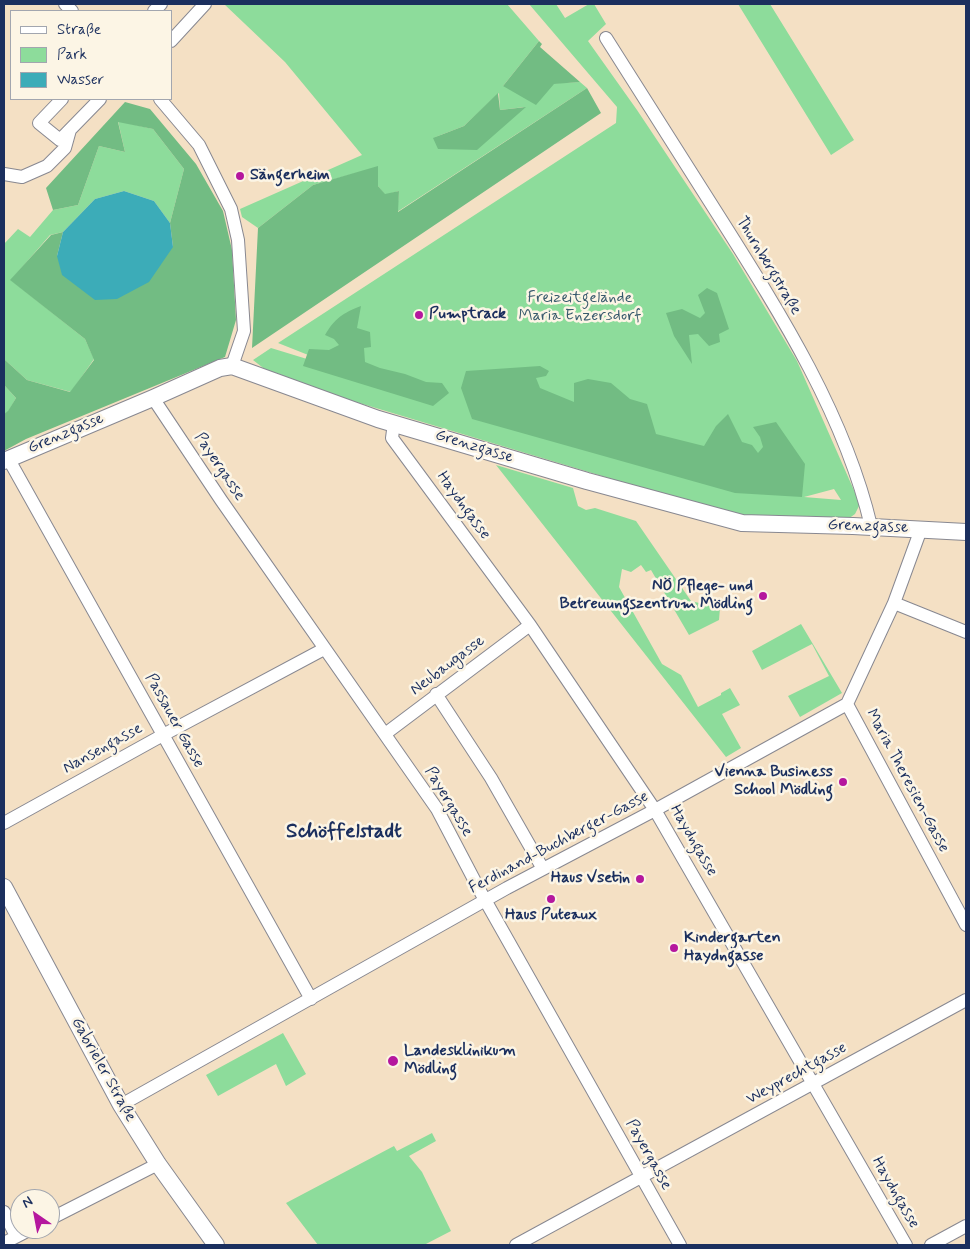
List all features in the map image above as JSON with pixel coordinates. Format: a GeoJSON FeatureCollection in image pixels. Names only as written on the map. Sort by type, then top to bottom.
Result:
{"type":"FeatureCollection","features":[{"type":"Feature","properties":{"kind":"street"},"geometry":{"type":"LineString","coordinates":[[172,40],[205,4]]}},
{"type":"Feature","properties":{"kind":"street","name":"Thurnbergstraße"},"geometry":{"type":"LineString","coordinates":[[606,38],[764,287],[801,354],[836,421],[863,492],[871,526]]}},
{"type":"Feature","properties":{"kind":"street"},"geometry":{"type":"LineString","coordinates":[[61,100],[39,123],[60,140],[99,100]]}},
{"type":"Feature","properties":{"kind":"street"},"geometry":{"type":"LineString","coordinates":[[161,100],[199,144],[231,209],[238,240],[244,331],[232,366]]}},
{"type":"Feature","properties":{"kind":"street"},"geometry":{"type":"LineString","coordinates":[[4,174],[22,177],[47,166],[65,148],[70,130]]}},
{"type":"Feature","properties":{"kind":"street","name":"Grenzgasse"},"geometry":{"type":"LineString","coordinates":[[6,460],[220,368],[232,366],[394,423],[742,523],[871,526],[966,532]]}},
{"type":"Feature","properties":{"kind":"street","name":"Payergasse"},"geometry":{"type":"LineString","coordinates":[[154,398],[221,500],[437,809],[486,901],[680,1245]]}},
{"type":"Feature","properties":{"kind":"street","name":"Haydngasse"},"geometry":{"type":"LineString","coordinates":[[394,423],[392,438],[530,625],[656,810],[906,1245]]}},
{"type":"Feature","properties":{"kind":"street","name":"Passauer Gasse"},"geometry":{"type":"LineString","coordinates":[[6,460],[311,999]]}},
{"type":"Feature","properties":{"kind":"street"},"geometry":{"type":"LineString","coordinates":[[847,704],[894,603],[922,529]]}},
{"type":"Feature","properties":{"kind":"street"},"geometry":{"type":"LineString","coordinates":[[894,603],[966,632]]}},
{"type":"Feature","properties":{"kind":"street","name":"Neubaugasse"},"geometry":{"type":"LineString","coordinates":[[385,734],[530,625]]}},
{"type":"Feature","properties":{"kind":"street","name":"Nansengasse"},"geometry":{"type":"LineString","coordinates":[[4,823],[324,649]]}},
{"type":"Feature","properties":{"kind":"street"},"geometry":{"type":"LineString","coordinates":[[436,694],[491,778],[543,869]]}},
{"type":"Feature","properties":{"kind":"street","name":"Ferdinand-Buchberger-Gasse"},"geometry":{"type":"LineString","coordinates":[[121,1105],[543,869],[656,810],[847,704]]}},
{"type":"Feature","properties":{"kind":"street","name":"Maria Theresien-Gasse"},"geometry":{"type":"LineString","coordinates":[[847,704],[966,926]]}},
{"type":"Feature","properties":{"kind":"street","name":"Gabrieler Straße"},"geometry":{"type":"LineString","coordinates":[[4,887],[121,1105],[158,1164],[216,1245]]}},
{"type":"Feature","properties":{"kind":"street","name":"Weyprechtgasse"},"geometry":{"type":"LineString","coordinates":[[516,1245],[966,1000]]}},
{"type":"Feature","properties":{"kind":"street"},"geometry":{"type":"LineString","coordinates":[[60,1214],[158,1164]]}},
{"type":"Feature","properties":{"kind":"street"},"geometry":{"type":"LineString","coordinates":[[4,1212],[10,1224]]}},
{"type":"Feature","properties":{"kind":"street"},"geometry":{"type":"LineString","coordinates":[[931,1245],[966,1226]]}},
{"type":"Feature","properties":{"kind":"green space"},"geometry":{"type":"Polygon","coordinates":[[[224,4],[507,4],[539,41],[503,86],[580,82],[587,88],[397,212],[399,191],[385,195],[378,186],[378,167],[313,185],[258,228],[242,217],[240,209],[362,155],[285,62],[224,4]],[[499,93],[464,126],[433,138],[525,107],[500,110],[499,93]]]}},
{"type":"Feature","properties":{"kind":"green space","name":"Freizeitgelände Maria Enzersdorf"},"geometry":{"type":"Polygon","coordinates":[[[529,4],[556,4],[565,18],[589,4],[594,4],[606,24],[588,41],[637,110],[733,254],[797,361],[860,504],[855,514],[848,519],[735,516],[276,378],[253,360],[271,348],[356,374],[278,343],[616,123],[617,107],[529,4]],[[834,489],[804,497],[841,500],[834,489]]]}},
{"type":"Feature","properties":{"kind":"green space"},"geometry":{"type":"Polygon","coordinates":[[[738,4],[770,4],[854,140],[831,155],[738,4]]]}},
{"type":"Feature","properties":{"kind":"green space"},"geometry":{"type":"Polygon","coordinates":[[[539,41],[542,44],[540,47],[580,82],[554,84],[536,105],[503,86],[539,41]]]}},
{"type":"Feature","properties":{"kind":"green space"},"geometry":{"type":"Polygon","coordinates":[[[587,88],[601,113],[252,348],[258,228],[313,185],[378,166],[378,186],[385,194],[399,191],[398,212],[587,88]]]}},
{"type":"Feature","properties":{"kind":"green space"},"geometry":{"type":"Polygon","coordinates":[[[498,93],[500,110],[526,107],[477,150],[438,149],[433,138],[464,126],[498,93]]]}},
{"type":"Feature","properties":{"kind":"green space"},"geometry":{"type":"Polygon","coordinates":[[[125,102],[150,109],[196,164],[223,211],[232,250],[236,320],[225,357],[26,439],[4,451],[4,414],[16,398],[4,385],[4,359],[27,380],[70,392],[94,360],[85,339],[10,280],[51,235],[63,232],[57,256],[173,247],[170,223],[184,169],[153,129],[118,122],[125,152],[99,146],[78,205],[53,210],[46,188],[125,102]]]}},
{"type":"Feature","properties":{"kind":"green space"},"geometry":{"type":"Polygon","coordinates":[[[118,121],[153,129],[184,169],[170,223],[154,201],[124,191],[95,199],[63,232],[50,235],[11,280],[85,339],[94,359],[71,392],[27,380],[4,359],[4,244],[18,229],[30,237],[53,210],[78,205],[99,146],[125,152],[118,121]]]}},
{"type":"Feature","properties":{"kind":"green space"},"geometry":{"type":"Polygon","coordinates":[[[707,288],[717,293],[729,329],[719,334],[720,342],[709,346],[698,334],[689,335],[692,364],[674,336],[666,313],[682,309],[700,318],[705,313],[698,295],[707,288]]]}},
{"type":"Feature","properties":{"kind":"green space"},"geometry":{"type":"Polygon","coordinates":[[[361,306],[357,328],[370,332],[371,347],[364,348],[365,362],[426,382],[442,383],[449,393],[433,406],[303,366],[309,349],[329,350],[339,345],[334,339],[325,335],[332,324],[340,317],[361,306]]]}},
{"type":"Feature","properties":{"kind":"green space"},"geometry":{"type":"Polygon","coordinates":[[[540,366],[549,371],[546,376],[536,378],[540,388],[574,402],[574,383],[588,379],[611,383],[630,399],[647,404],[656,434],[704,446],[716,426],[728,414],[742,442],[752,445],[758,453],[763,447],[760,437],[753,427],[776,422],[805,464],[802,497],[735,493],[472,419],[461,388],[466,371],[540,366]]]}},
{"type":"Feature","properties":{"kind":"green space"},"geometry":{"type":"Polygon","coordinates":[[[4,385],[16,398],[8,412],[4,414],[4,385]]]}},
{"type":"Feature","properties":{"kind":"green space"},"geometry":{"type":"Polygon","coordinates":[[[496,465],[573,488],[578,506],[586,510],[595,508],[636,521],[691,601],[720,608],[719,620],[689,635],[651,570],[646,572],[641,565],[631,572],[622,569],[619,587],[662,664],[681,675],[698,707],[730,688],[740,705],[722,714],[741,748],[726,757],[496,465]]]}},
{"type":"Feature","properties":{"kind":"green space"},"geometry":{"type":"Polygon","coordinates":[[[801,624],[842,693],[800,717],[788,696],[829,676],[812,644],[762,670],[752,651],[801,624]]]}},
{"type":"Feature","properties":{"kind":"green space"},"geometry":{"type":"Polygon","coordinates":[[[283,1033],[306,1074],[286,1086],[276,1064],[218,1096],[206,1075],[283,1033]]]}},
{"type":"Feature","properties":{"kind":"green space"},"geometry":{"type":"Polygon","coordinates":[[[432,1133],[436,1141],[409,1156],[422,1172],[451,1231],[424,1245],[318,1245],[286,1203],[394,1146],[397,1151],[432,1133]]]}},
{"type":"Feature","properties":{"kind":"water"},"geometry":{"type":"Polygon","coordinates":[[[124,191],[154,201],[170,223],[173,247],[149,282],[117,299],[95,300],[62,275],[57,256],[63,232],[95,199],[124,191]]]}},
{"type":"Feature","properties":{"kind":"place","name":"Sängerheim"},"geometry":{"type":"Point","coordinates":[240,176]}},
{"type":"Feature","properties":{"kind":"place","name":"Pumptrack"},"geometry":{"type":"Point","coordinates":[419,315]}},
{"type":"Feature","properties":{"kind":"place","name":"NÖ Pflege- und Betreuungszentrum Mödling"},"geometry":{"type":"Point","coordinates":[763,596]}},
{"type":"Feature","properties":{"kind":"place","name":"Vienna Business School Mödling"},"geometry":{"type":"Point","coordinates":[843,782]}},
{"type":"Feature","properties":{"kind":"place","name":"Haus Vsetin"},"geometry":{"type":"Point","coordinates":[640,879]}},
{"type":"Feature","properties":{"kind":"place","name":"Haus Puteaux"},"geometry":{"type":"Point","coordinates":[551,899]}},
{"type":"Feature","properties":{"kind":"place","name":"Kindergarten Haydngasse"},"geometry":{"type":"Point","coordinates":[674,948]}},
{"type":"Feature","properties":{"kind":"place","name":"Landesklinikum Mödling"},"geometry":{"type":"Point","coordinates":[393,1061]}},
{"type":"Feature","properties":{"kind":"district","name":"Schöffelstadt"},"geometry":{"type":"Point","coordinates":[344,833]}}]}
